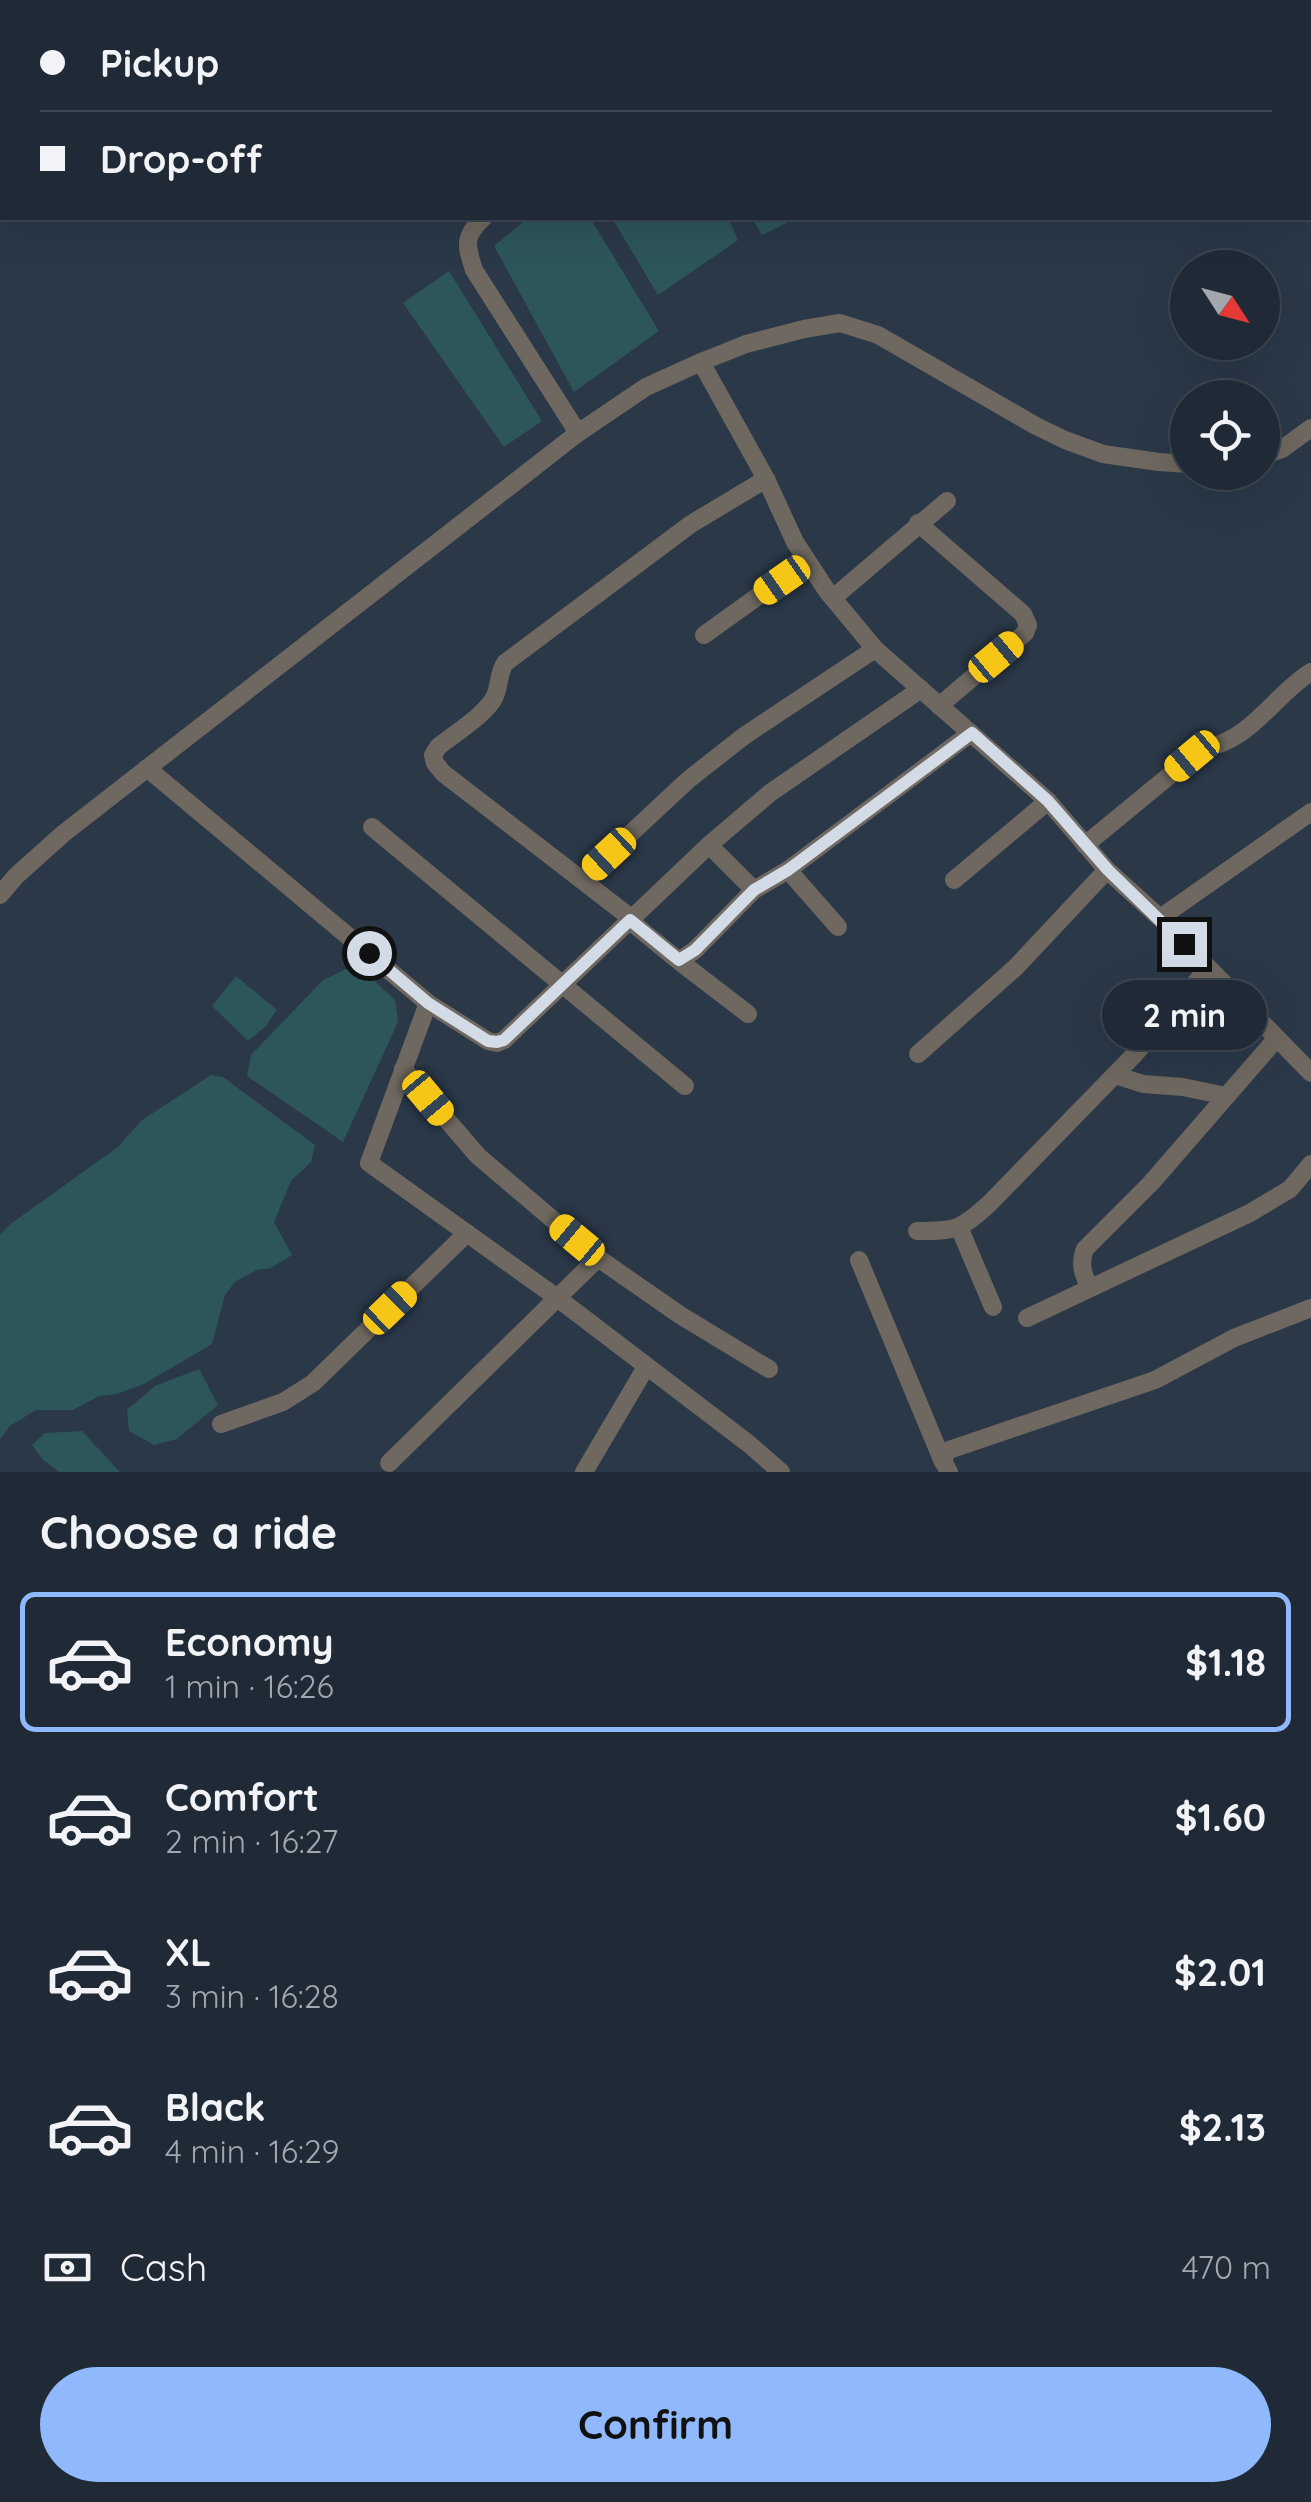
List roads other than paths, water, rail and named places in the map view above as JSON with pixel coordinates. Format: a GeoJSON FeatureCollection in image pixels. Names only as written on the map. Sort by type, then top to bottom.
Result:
{"type":"FeatureCollection","features":[{"type":"Feature","properties":{"kind":"street"},"geometry":{"type":"LineString","coordinates":[[469,222],[467,248],[474,270],[578,432]]}},
{"type":"Feature","properties":{"kind":"street"},"geometry":{"type":"LineString","coordinates":[[0,895],[64,833],[578,432],[646,386],[746,344],[840,324],[878,335],[1065,440],[1103,454],[1170,463]]}},
{"type":"Feature","properties":{"kind":"street"},"geometry":{"type":"LineString","coordinates":[[701,362],[766,479],[795,542],[832,598],[874,649],[1048,801],[1108,870],[1311,1073]]}},
{"type":"Feature","properties":{"kind":"street"},"geometry":{"type":"LineString","coordinates":[[1280,450],[1311,428]]}},
{"type":"Feature","properties":{"kind":"street"},"geometry":{"type":"LineString","coordinates":[[748,1014],[582,879],[443,773],[433,756],[438,747],[495,698],[505,663],[692,524],[766,479]]}},
{"type":"Feature","properties":{"kind":"street"},"geometry":{"type":"LineString","coordinates":[[832,598],[946,502]]}},
{"type":"Feature","properties":{"kind":"street"},"geometry":{"type":"LineString","coordinates":[[918,523],[1023,614],[1028,625],[1025,633],[940,706]]}},
{"type":"Feature","properties":{"kind":"street"},"geometry":{"type":"LineString","coordinates":[[704,636],[808,561]]}},
{"type":"Feature","properties":{"kind":"street"},"geometry":{"type":"LineString","coordinates":[[582,879],[688,780],[744,736],[874,649]]}},
{"type":"Feature","properties":{"kind":"street"},"geometry":{"type":"LineString","coordinates":[[1085,845],[1192,756],[1203,748],[1216,747],[1249,726],[1311,672]]}},
{"type":"Feature","properties":{"kind":"street"},"geometry":{"type":"LineString","coordinates":[[147,768],[428,1003],[488,1041],[497,1042],[504,1040],[708,845],[770,793],[920,689]]}},
{"type":"Feature","properties":{"kind":"street"},"geometry":{"type":"LineString","coordinates":[[679,960],[695,950],[754,890],[788,870],[972,733]]}},
{"type":"Feature","properties":{"kind":"street"},"geometry":{"type":"LineString","coordinates":[[954,880],[1048,801]]}},
{"type":"Feature","properties":{"kind":"street"},"geometry":{"type":"LineString","coordinates":[[1160,918],[1311,812]]}},
{"type":"Feature","properties":{"kind":"street"},"geometry":{"type":"LineString","coordinates":[[372,827],[686,1086]]}},
{"type":"Feature","properties":{"kind":"street"},"geometry":{"type":"LineString","coordinates":[[708,845],[754,890]]}},
{"type":"Feature","properties":{"kind":"street"},"geometry":{"type":"LineString","coordinates":[[788,870],[838,927]]}},
{"type":"Feature","properties":{"kind":"street"},"geometry":{"type":"LineString","coordinates":[[918,1054],[1015,968],[1108,870]]}},
{"type":"Feature","properties":{"kind":"street"},"geometry":{"type":"LineString","coordinates":[[917,1230],[951,1231],[969,1222],[989,1204],[1115,1074],[1208,968]]}},
{"type":"Feature","properties":{"kind":"street"},"geometry":{"type":"LineString","coordinates":[[428,1003],[369,1163],[556,1297],[750,1444],[781,1472]]}},
{"type":"Feature","properties":{"kind":"street"},"geometry":{"type":"LineString","coordinates":[[1090,1288],[1082,1271],[1085,1249],[1151,1183],[1277,1038]]}},
{"type":"Feature","properties":{"kind":"street"},"geometry":{"type":"LineString","coordinates":[[403,1069],[478,1156],[598,1258],[680,1315],[770,1369]]}},
{"type":"Feature","properties":{"kind":"street"},"geometry":{"type":"LineString","coordinates":[[1115,1074],[1143,1084],[1226,1096]]}},
{"type":"Feature","properties":{"kind":"street"},"geometry":{"type":"LineString","coordinates":[[1028,1318],[1250,1213],[1290,1188],[1311,1164]]}},
{"type":"Feature","properties":{"kind":"street"},"geometry":{"type":"LineString","coordinates":[[959,1227],[993,1308]]}},
{"type":"Feature","properties":{"kind":"street"},"geometry":{"type":"LineString","coordinates":[[221,1424],[283,1402],[313,1384],[467,1233]]}},
{"type":"Feature","properties":{"kind":"street"},"geometry":{"type":"LineString","coordinates":[[389,1463],[598,1258]]}},
{"type":"Feature","properties":{"kind":"street"},"geometry":{"type":"LineString","coordinates":[[858,1260],[946,1467]]}},
{"type":"Feature","properties":{"kind":"street"},"geometry":{"type":"LineString","coordinates":[[946,1467],[948,1450],[1154,1380],[1234,1338],[1311,1308]]}},
{"type":"Feature","properties":{"kind":"street"},"geometry":{"type":"LineString","coordinates":[[584,1472],[646,1367]]}}]}
